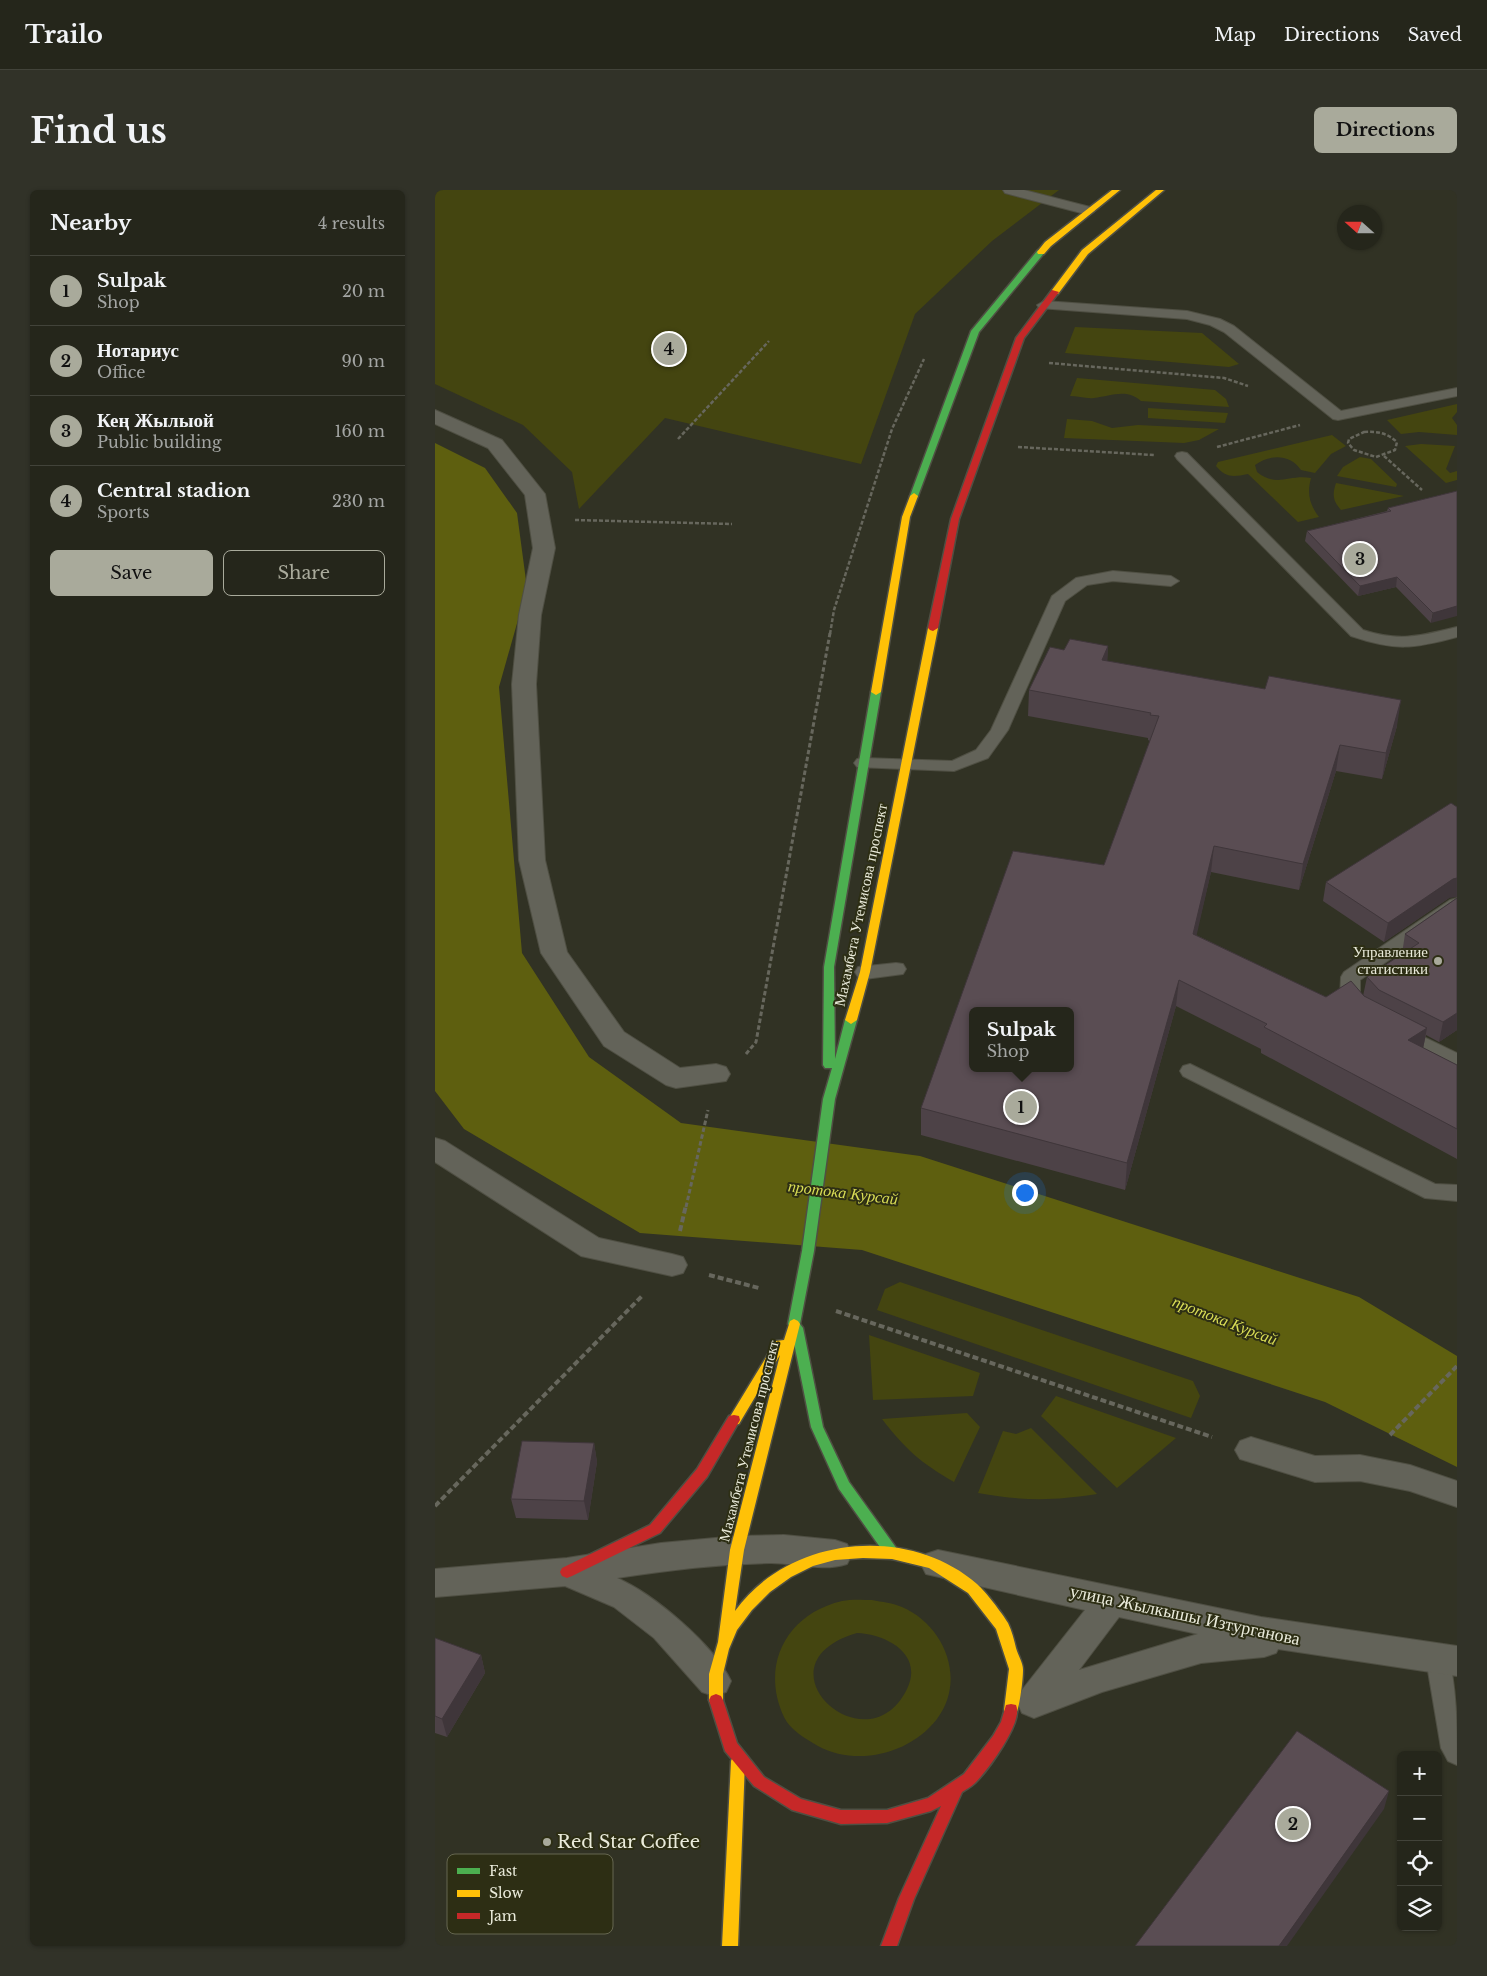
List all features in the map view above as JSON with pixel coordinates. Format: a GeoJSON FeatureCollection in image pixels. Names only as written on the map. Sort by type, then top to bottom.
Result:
{"type":"FeatureCollection","features":[{"type":"Feature","properties":{"kind":"street","name":"Махамбета Утемисова проспект"},"geometry":{"type":"LineString","coordinates":[[829,1100],[829,967],[906,516],[975,331],[1048,244],[1117,190]]}},
{"type":"Feature","properties":{"kind":"street","name":"Махамбета Утемисова проспект"},"geometry":{"type":"LineString","coordinates":[[724,1640],[737,1550],[795,1319],[808,1251],[829,1100],[865,972],[955,519],[1020,338],[1085,252],[1159,190]]}},
{"type":"Feature","properties":{"kind":"street"},"geometry":{"type":"LineString","coordinates":[[435,416],[495,444],[535,494],[544,548],[530,615],[524,684],[532,860],[554,953],[614,1039],[676,1078],[717,1074]]}},
{"type":"Feature","properties":{"kind":"street"},"geometry":{"type":"LineString","coordinates":[[435,1148],[591,1248],[672,1265]]}},
{"type":"Feature","properties":{"kind":"street"},"geometry":{"type":"LineString","coordinates":[[795,1319],[817,1427],[844,1485],[892,1553]]}},
{"type":"Feature","properties":{"kind":"street"},"geometry":{"type":"LineString","coordinates":[[567,1572],[655,1530],[702,1473],[795,1319]]}},
{"type":"Feature","properties":{"kind":"street"},"geometry":{"type":"LineString","coordinates":[[1251,1450],[1315,1470],[1358,1468],[1410,1478],[1457,1494]]}},
{"type":"Feature","properties":{"kind":"street"},"geometry":{"type":"LineString","coordinates":[[435,1583],[567,1572],[661,1557],[737,1550],[784,1549],[835,1554],[892,1553],[933,1563],[973,1589],[1003,1626],[1016,1669],[1011,1715],[989,1759]]}},
{"type":"Feature","properties":{"kind":"street"},"geometry":{"type":"LineString","coordinates":[[835,1554],[789,1570],[750,1600],[724,1640],[714,1680],[719,1722],[738,1761],[771,1793],[814,1813],[862,1819],[912,1812],[955,1791],[989,1759],[1112,1600]]}},
{"type":"Feature","properties":{"kind":"street","name":"улица Жылкышы Изтурганова"},"geometry":{"type":"LineString","coordinates":[[933,1563],[1222,1625],[1296,1638],[1448,1660]]}},
{"type":"Feature","properties":{"kind":"street"},"geometry":{"type":"LineString","coordinates":[[567,1572],[626,1597],[666,1628],[714,1680]]}},
{"type":"Feature","properties":{"kind":"street"},"geometry":{"type":"LineString","coordinates":[[1035,1701],[1102,1677],[1201,1648],[1296,1638]]}},
{"type":"Feature","properties":{"kind":"street"},"geometry":{"type":"LineString","coordinates":[[730,1946],[738,1761]]}},
{"type":"Feature","properties":{"kind":"street"},"geometry":{"type":"LineString","coordinates":[[889,1946],[907,1898],[955,1791]]}},
{"type":"Feature","properties":{"kind":"lane"},"geometry":{"type":"LineString","coordinates":[[1009,190],[1089,211]]}},
{"type":"Feature","properties":{"kind":"lane"},"geometry":{"type":"LineString","coordinates":[[1044,306],[1187,315],[1215,322],[1229,329],[1338,416],[1457,392]]}},
{"type":"Feature","properties":{"kind":"lane"},"geometry":{"type":"LineString","coordinates":[[1182,456],[1357,633],[1384,643],[1405,645],[1457,632]]}},
{"type":"Feature","properties":{"kind":"lane"},"geometry":{"type":"LineString","coordinates":[[863,763],[954,766],[982,754],[999,730],[1058,598],[1082,581],[1113,576],[1171,581]]}},
{"type":"Feature","properties":{"kind":"lane"},"geometry":{"type":"LineString","coordinates":[[1457,904],[1351,977],[1349,997],[1367,1016],[1457,1062]]}},
{"type":"Feature","properties":{"kind":"lane"},"geometry":{"type":"LineString","coordinates":[[865,972],[896,968]]}},
{"type":"Feature","properties":{"kind":"lane"},"geometry":{"type":"LineString","coordinates":[[1190,1071],[1432,1192],[1457,1193]]}},
{"type":"Feature","properties":{"kind":"lane"},"geometry":{"type":"LineString","coordinates":[[1448,1660],[1454,1748],[1457,1753]]}},
{"type":"Feature","properties":{"kind":"path"},"geometry":{"type":"LineString","coordinates":[[679,439],[769,341]]}},
{"type":"Feature","properties":{"kind":"path"},"geometry":{"type":"LineString","coordinates":[[1043,362],[1224,378],[1250,387]]}},
{"type":"Feature","properties":{"kind":"path"},"geometry":{"type":"LineString","coordinates":[[1013,447],[1182,456],[1338,416]]}},
{"type":"Feature","properties":{"kind":"path"},"geometry":{"type":"LineString","coordinates":[[1384,456],[1395,450],[1397,446],[1397,442],[1387,434],[1364,432],[1349,439],[1350,447],[1359,454],[1384,456],[1422,490]]}},
{"type":"Feature","properties":{"kind":"path"},"geometry":{"type":"LineString","coordinates":[[540,518],[732,524]]}},
{"type":"Feature","properties":{"kind":"path"},"geometry":{"type":"LineString","coordinates":[[435,1506],[672,1265],[717,1074]]}},
{"type":"Feature","properties":{"kind":"path"},"geometry":{"type":"LineString","coordinates":[[672,1265],[799,1298],[1251,1450]]}},
{"type":"Feature","properties":{"kind":"path"},"geometry":{"type":"LineString","coordinates":[[1358,1468],[1457,1366]]}},
{"type":"Feature","properties":{"kind":"shaded area"},"geometry":{"type":"Polygon","coordinates":[[[435,190],[1059,190],[992,241],[915,314],[861,464],[665,418],[579,509],[572,472],[523,425],[435,384],[435,190]]]}},
{"type":"Feature","properties":{"kind":"shaded area"},"geometry":{"type":"Polygon","coordinates":[[[1075,327],[1202,333],[1239,364],[1229,367],[1065,353],[1075,327]]]}},
{"type":"Feature","properties":{"kind":"shaded area"},"geometry":{"type":"Polygon","coordinates":[[[1077,378],[1215,390],[1226,399],[1229,407],[1141,401],[1124,394],[1091,398],[1070,396],[1077,378]]]}},
{"type":"Feature","properties":{"kind":"shaded area"},"geometry":{"type":"Polygon","coordinates":[[[1457,404],[1457,412],[1452,418],[1457,425],[1457,435],[1419,432],[1401,434],[1387,420],[1457,404]]]}},
{"type":"Feature","properties":{"kind":"shaded area"},"geometry":{"type":"Polygon","coordinates":[[[1148,408],[1228,413],[1225,423],[1148,418],[1148,408]]]}},
{"type":"Feature","properties":{"kind":"shaded area"},"geometry":{"type":"Polygon","coordinates":[[[1067,419],[1092,421],[1112,428],[1138,425],[1219,429],[1199,440],[1184,443],[1064,438],[1067,419]]]}},
{"type":"Feature","properties":{"kind":"shaded area"},"geometry":{"type":"Polygon","coordinates":[[[1332,435],[1346,446],[1331,454],[1315,473],[1301,470],[1286,458],[1279,457],[1261,461],[1255,465],[1257,472],[1271,479],[1311,478],[1310,498],[1313,508],[1319,517],[1298,522],[1248,474],[1230,476],[1223,473],[1216,466],[1218,462],[1332,435]]]}},
{"type":"Feature","properties":{"kind":"shaded area"},"geometry":{"type":"Polygon","coordinates":[[[1421,444],[1455,446],[1446,469],[1450,473],[1457,471],[1457,480],[1446,483],[1405,446],[1421,444]]]}},
{"type":"Feature","properties":{"kind":"shaded area"},"geometry":{"type":"Polygon","coordinates":[[[1360,457],[1371,459],[1397,484],[1396,487],[1337,476],[1343,467],[1360,457]]]}},
{"type":"Feature","properties":{"kind":"shaded area"},"geometry":{"type":"Polygon","coordinates":[[[1336,483],[1404,496],[1341,510],[1334,498],[1336,483]]]}},
{"type":"Feature","properties":{"kind":"shaded area"},"geometry":{"type":"Polygon","coordinates":[[[900,1282],[1193,1381],[1200,1396],[1191,1418],[877,1310],[885,1289],[900,1282]]]}},
{"type":"Feature","properties":{"kind":"shaded area"},"geometry":{"type":"Polygon","coordinates":[[[869,1335],[980,1373],[973,1396],[873,1400],[869,1335]]]}},
{"type":"Feature","properties":{"kind":"shaded area"},"geometry":{"type":"Polygon","coordinates":[[[1056,1396],[1176,1438],[1117,1488],[1041,1416],[1056,1396]]]}},
{"type":"Feature","properties":{"kind":"shaded area"},"geometry":{"type":"Polygon","coordinates":[[[967,1413],[980,1427],[954,1482],[914,1455],[882,1419],[967,1413]]]}},
{"type":"Feature","properties":{"kind":"shaded area"},"geometry":{"type":"Polygon","coordinates":[[[1031,1428],[1097,1494],[1037,1499],[1009,1498],[978,1493],[1003,1431],[1016,1434],[1031,1428]]]}},
{"type":"Feature","properties":{"kind":"shaded area"},"geometry":{"type":"Polygon","coordinates":[[[872,1600],[902,1607],[917,1615],[929,1626],[947,1655],[950,1687],[946,1703],[937,1719],[913,1741],[882,1754],[849,1756],[818,1746],[790,1726],[784,1717],[777,1698],[775,1679],[777,1661],[783,1645],[793,1630],[806,1617],[822,1608],[842,1601],[872,1600]],[[857,1633],[827,1648],[814,1666],[816,1686],[827,1703],[846,1715],[867,1719],[889,1711],[907,1689],[911,1677],[910,1666],[906,1656],[899,1648],[879,1637],[857,1633]]]}},
{"type":"Feature","properties":{"kind":"water","name":"протока Курсай"},"geometry":{"type":"Polygon","coordinates":[[[435,443],[485,468],[517,513],[527,588],[499,687],[522,953],[589,1057],[681,1123],[920,1156],[1359,1297],[1457,1356],[1457,1467],[1325,1402],[862,1250],[640,1233],[464,1129],[435,1091],[435,443]]]}},
{"type":"Feature","properties":{"kind":"building"},"geometry":{"type":"Polygon","coordinates":[[[1457,491],[1457,606],[1433,613],[1397,577],[1360,586],[1307,531],[1391,511],[1388,508],[1457,491]]]}},
{"type":"Feature","properties":{"kind":"building"},"geometry":{"type":"Polygon","coordinates":[[[1070,639],[1108,646],[1102,660],[1265,689],[1269,676],[1401,700],[1386,753],[1340,745],[1303,864],[1214,846],[1193,934],[1326,997],[1351,981],[1364,996],[1427,1028],[1408,1040],[1457,1065],[1457,1129],[1264,1027],[1267,1024],[1179,980],[1127,1163],[921,1108],[1013,851],[1104,865],[1159,716],[1029,690],[1050,647],[1064,650],[1070,639]]]}},
{"type":"Feature","properties":{"kind":"building"},"geometry":{"type":"Polygon","coordinates":[[[1451,803],[1457,807],[1457,878],[1388,923],[1326,882],[1451,803]]]}},
{"type":"Feature","properties":{"kind":"building","name":"Управление статистики"},"geometry":{"type":"Polygon","coordinates":[[[1457,898],[1457,1013],[1443,1022],[1379,990],[1367,977],[1419,943],[1405,934],[1457,898]]]}},
{"type":"Feature","properties":{"kind":"building"},"geometry":{"type":"Polygon","coordinates":[[[522,1441],[594,1443],[584,1501],[511,1499],[522,1441]]]}},
{"type":"Feature","properties":{"kind":"building"},"geometry":{"type":"Polygon","coordinates":[[[435,1638],[481,1655],[442,1719],[435,1716],[435,1638]]]}},
{"type":"Feature","properties":{"kind":"building"},"geometry":{"type":"Polygon","coordinates":[[[1297,1731],[1389,1791],[1279,1946],[1135,1946],[1297,1731]]]}},
{"type":"Feature","properties":{"kind":"traffic: fast"},"geometry":{"type":"LineString","coordinates":[[914,496],[975,331],[1041,252]]}},
{"type":"Feature","properties":{"kind":"traffic: fast"},"geometry":{"type":"LineString","coordinates":[[829,1065],[829,967],[876,692]]}},
{"type":"Feature","properties":{"kind":"traffic: fast"},"geometry":{"type":"LineString","coordinates":[[794,1324],[808,1251],[829,1099],[851,1020]]}},
{"type":"Feature","properties":{"kind":"traffic: fast"},"geometry":{"type":"LineString","coordinates":[[797,1328],[817,1427],[844,1485],[892,1553]]}},
{"type":"Feature","properties":{"kind":"traffic: slow"},"geometry":{"type":"LineString","coordinates":[[1041,252],[1048,244],[1116,190]]}},
{"type":"Feature","properties":{"kind":"traffic: slow"},"geometry":{"type":"LineString","coordinates":[[1055,292],[1085,252],[1160,190]]}},
{"type":"Feature","properties":{"kind":"traffic: slow"},"geometry":{"type":"LineString","coordinates":[[876,692],[906,517],[914,496]]}},
{"type":"Feature","properties":{"kind":"traffic: slow"},"geometry":{"type":"LineString","coordinates":[[851,1020],[865,972],[933,628]]}},
{"type":"Feature","properties":{"kind":"traffic: slow"},"geometry":{"type":"LineString","coordinates":[[724,1640],[737,1550],[794,1324]]}},
{"type":"Feature","properties":{"kind":"traffic: slow"},"geometry":{"type":"LineString","coordinates":[[734,1420],[780,1344]]}},
{"type":"Feature","properties":{"kind":"traffic: slow"},"geometry":{"type":"LineString","coordinates":[[716,1700],[716,1674],[722,1649],[732,1626],[765,1587],[787,1572],[810,1561],[835,1554],[856,1552],[892,1553]]}},
{"type":"Feature","properties":{"kind":"traffic: slow"},"geometry":{"type":"LineString","coordinates":[[892,1553],[933,1563],[973,1589],[1002,1626],[1016,1669],[1011,1710]]}},
{"type":"Feature","properties":{"kind":"traffic: slow"},"geometry":{"type":"LineString","coordinates":[[730,1946],[738,1761]]}},
{"type":"Feature","properties":{"kind":"traffic: jam"},"geometry":{"type":"LineString","coordinates":[[933,628],[955,519],[1020,338],[1055,292]]}},
{"type":"Feature","properties":{"kind":"traffic: jam"},"geometry":{"type":"LineString","coordinates":[[567,1572],[655,1529],[702,1473],[734,1420]]}},
{"type":"Feature","properties":{"kind":"traffic: jam"},"geometry":{"type":"LineString","coordinates":[[716,1700],[731,1747],[759,1782],[797,1805],[841,1817],[887,1817],[931,1804],[970,1779],[998,1741],[1008,1722],[1011,1710]]}},
{"type":"Feature","properties":{"kind":"traffic: jam"},"geometry":{"type":"LineString","coordinates":[[889,1946],[907,1898],[955,1791]]}},
{"type":"Feature","properties":{"kind":"place","name":"Central stadion"},"geometry":{"type":"Point","coordinates":[669,349]}},
{"type":"Feature","properties":{"kind":"place","name":"Кең Жылыой"},"geometry":{"type":"Point","coordinates":[1360,559]}},
{"type":"Feature","properties":{"kind":"place","name":"Управление статистики"},"geometry":{"type":"Point","coordinates":[1438,961]}},
{"type":"Feature","properties":{"kind":"place","name":"Sulpak"},"geometry":{"type":"Point","coordinates":[1021,1107]}},
{"type":"Feature","properties":{"kind":"place","name":"Нотариус"},"geometry":{"type":"Point","coordinates":[1293,1824]}},
{"type":"Feature","properties":{"kind":"place","name":"Red Star Coffee"},"geometry":{"type":"Point","coordinates":[547,1842]}}]}
